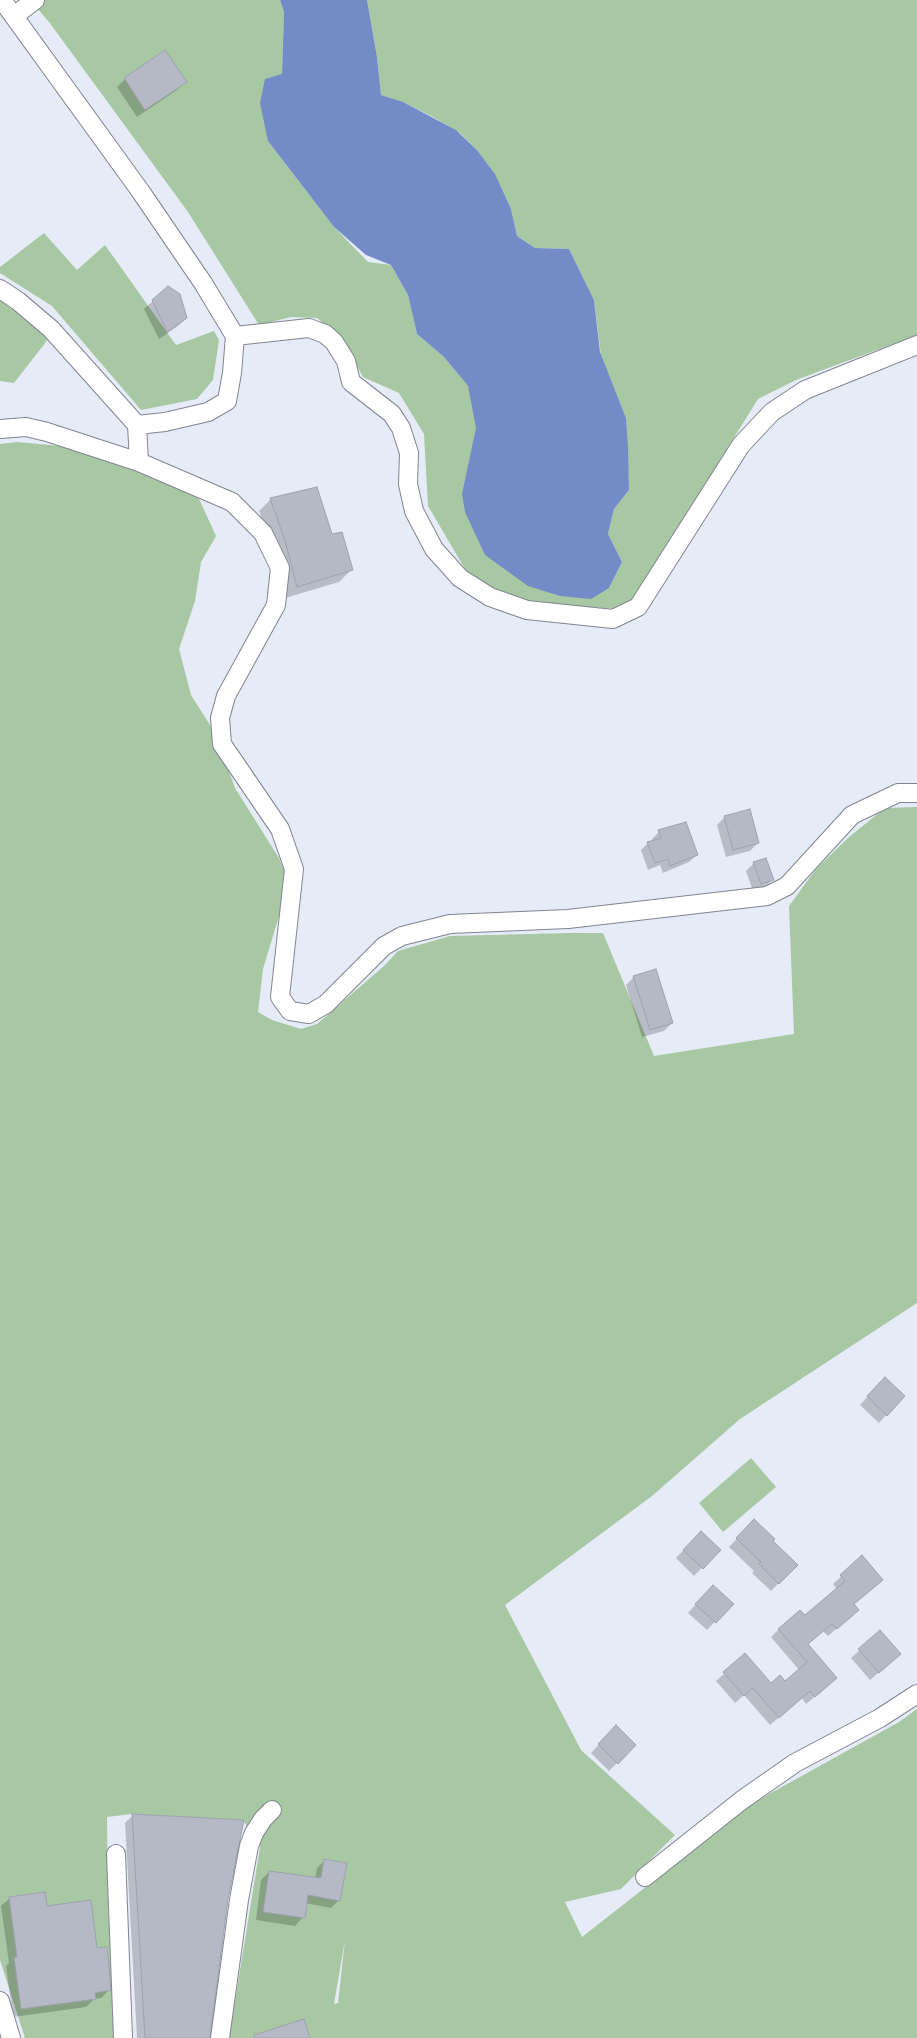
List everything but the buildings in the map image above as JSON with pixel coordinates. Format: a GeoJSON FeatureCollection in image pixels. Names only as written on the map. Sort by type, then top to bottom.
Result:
{"type":"FeatureCollection","features":[{"type":"Feature","properties":{"kind":"street"},"geometry":{"type":"LineString","coordinates":[[2,0],[146,199],[203,282],[235,336],[232,373],[227,401],[208,412],[165,422],[137,425]]}},
{"type":"Feature","properties":{"kind":"street"},"geometry":{"type":"LineString","coordinates":[[14,16],[35,0]]}},
{"type":"Feature","properties":{"kind":"street"},"geometry":{"type":"LineString","coordinates":[[0,289],[18,301],[51,329],[137,425],[139,462]]}},
{"type":"Feature","properties":{"kind":"street"},"geometry":{"type":"LineString","coordinates":[[235,336],[309,328],[325,334],[334,342],[346,361],[351,382],[392,414],[401,428],[410,453],[408,484],[414,511],[434,549],[460,578],[490,596],[527,610],[613,619],[638,607],[741,445],[772,412],[805,390],[917,345]]}},
{"type":"Feature","properties":{"kind":"street"},"geometry":{"type":"LineString","coordinates":[[0,429],[26,428],[47,432],[139,462],[232,502],[263,533],[280,568],[276,605],[226,696],[220,718],[222,744],[280,829],[294,870],[280,997],[290,1011],[309,1014],[326,1004],[384,946],[402,936],[450,924],[568,919],[767,896],[787,886],[852,815],[898,793],[917,793]]}},
{"type":"Feature","properties":{"kind":"street"},"geometry":{"type":"LineString","coordinates":[[644,1877],[742,1800],[795,1763],[880,1718],[917,1694]]}},
{"type":"Feature","properties":{"kind":"street"},"geometry":{"type":"LineString","coordinates":[[220,2038],[239,1900],[249,1846],[262,1819],[272,1810]]}},
{"type":"Feature","properties":{"kind":"street"},"geometry":{"type":"LineString","coordinates":[[116,1854],[123,2038]]}},
{"type":"Feature","properties":{"kind":"street"},"geometry":{"type":"LineString","coordinates":[[0,2001],[12,2038]]}},
{"type":"Feature","properties":{"kind":"green space"},"geometry":{"type":"Polygon","coordinates":[[[30,0],[280,0],[284,12],[282,74],[268,141],[334,227],[368,262],[391,265],[408,295],[417,334],[444,357],[468,386],[482,432],[477,536],[485,555],[609,588],[622,562],[608,534],[614,509],[629,490],[626,418],[601,356],[594,300],[569,249],[535,248],[517,236],[511,209],[492,170],[477,150],[460,133],[433,117],[407,104],[381,95],[377,57],[367,0],[917,0],[917,335],[796,380],[758,399],[634,599],[616,609],[525,602],[486,586],[465,569],[428,506],[424,434],[399,393],[363,377],[342,339],[317,318],[291,317],[259,325],[188,212],[49,22],[30,0]]]}},
{"type":"Feature","properties":{"kind":"green space"},"geometry":{"type":"Polygon","coordinates":[[[44,233],[77,270],[105,245],[176,345],[214,331],[219,340],[213,380],[197,399],[141,410],[52,306],[0,273],[0,267],[44,233]]]}},
{"type":"Feature","properties":{"kind":"green space"},"geometry":{"type":"Polygon","coordinates":[[[0,300],[49,338],[14,383],[0,381],[0,300]]]}},
{"type":"Feature","properties":{"kind":"green space"},"geometry":{"type":"Polygon","coordinates":[[[17,442],[83,448],[155,479],[195,490],[216,536],[201,562],[195,601],[179,649],[191,695],[215,733],[235,788],[279,858],[289,883],[263,969],[258,1012],[272,1020],[301,1029],[317,1024],[384,966],[398,951],[450,936],[603,933],[654,1056],[794,1034],[789,906],[816,869],[849,837],[885,808],[917,807],[917,1303],[740,1419],[652,1496],[505,1605],[581,1750],[675,1835],[621,1889],[565,1902],[582,1937],[753,1803],[899,1722],[917,1709],[917,2038],[229,2038],[260,1847],[243,1820],[132,1814],[107,1817],[108,1913],[116,1998],[117,2038],[25,2038],[0,1960],[0,444],[17,442]],[[345,1940],[334,2004],[338,2003],[345,1940]]]}},
{"type":"Feature","properties":{"kind":"green space"},"geometry":{"type":"Polygon","coordinates":[[[751,1458],[776,1487],[723,1532],[699,1503],[751,1458]]]}},
{"type":"Feature","properties":{"kind":"water"},"geometry":{"type":"Polygon","coordinates":[[[280,0],[367,0],[377,57],[381,95],[403,102],[456,130],[477,150],[495,174],[511,209],[517,236],[535,248],[569,249],[594,300],[600,352],[626,418],[628,447],[629,490],[614,509],[608,534],[622,562],[609,588],[591,599],[560,596],[528,586],[485,555],[465,512],[462,494],[476,428],[468,386],[444,357],[417,334],[408,295],[391,265],[366,255],[334,227],[268,141],[260,103],[265,79],[282,74],[284,12],[280,0]]]}}]}
